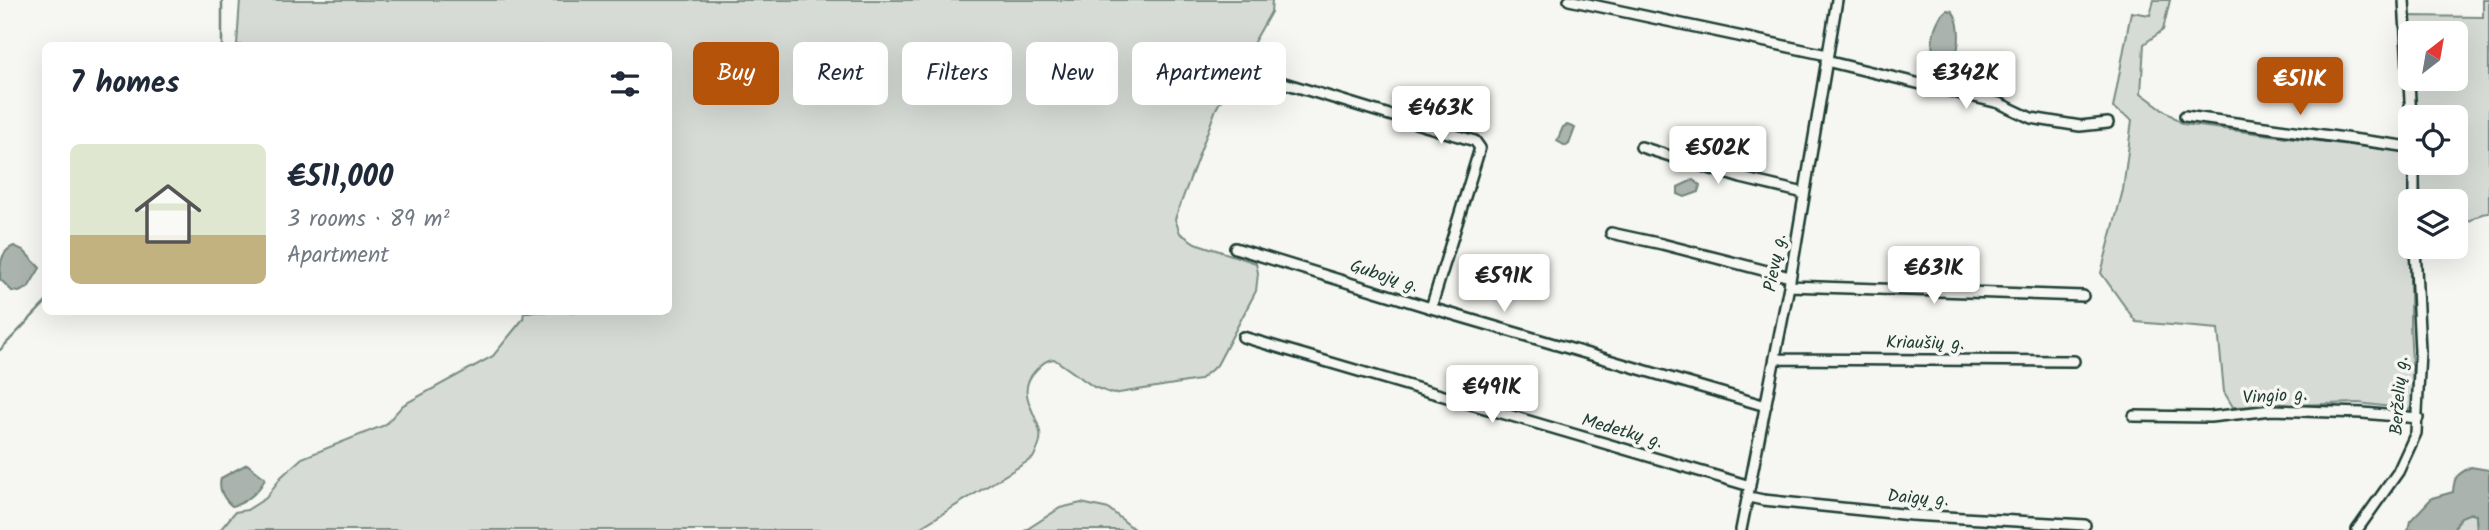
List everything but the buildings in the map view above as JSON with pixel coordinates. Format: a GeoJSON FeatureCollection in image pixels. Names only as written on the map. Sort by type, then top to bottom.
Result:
{"type":"FeatureCollection","features":[{"type":"Feature","properties":{"kind":"street"},"geometry":{"type":"LineString","coordinates":[[1569,0],[1826,58],[1999,103],[2031,118],[2080,127],[2108,123]]}},
{"type":"Feature","properties":{"kind":"street","name":"Pievų g."},"geometry":{"type":"LineString","coordinates":[[1741,530],[1790,281],[1836,0]]}},
{"type":"Feature","properties":{"kind":"street"},"geometry":{"type":"LineString","coordinates":[[2404,0],[2410,105]]}},
{"type":"Feature","properties":{"kind":"street"},"geometry":{"type":"LineString","coordinates":[[1286,84],[1475,141],[1480,148],[1431,308]]}},
{"type":"Feature","properties":{"kind":"street"},"geometry":{"type":"LineString","coordinates":[[2185,116],[2398,145]]}},
{"type":"Feature","properties":{"kind":"street"},"geometry":{"type":"LineString","coordinates":[[1641,147],[1741,178],[1804,193]]}},
{"type":"Feature","properties":{"kind":"street"},"geometry":{"type":"LineString","coordinates":[[1611,233],[1662,244],[1790,281],[2083,296]]}},
{"type":"Feature","properties":{"kind":"street","name":"Gubojų g."},"geometry":{"type":"LineString","coordinates":[[1235,248],[1766,405]]}},
{"type":"Feature","properties":{"kind":"street","name":"Berželių g."},"geometry":{"type":"LineString","coordinates":[[2357,530],[2408,455],[2416,433],[2420,351],[2416,259]]}},
{"type":"Feature","properties":{"kind":"street","name":"Medetkų g."},"geometry":{"type":"LineString","coordinates":[[1243,337],[1750,486]]}},
{"type":"Feature","properties":{"kind":"street","name":"Kriaušių g."},"geometry":{"type":"LineString","coordinates":[[1775,359],[2074,361]]}},
{"type":"Feature","properties":{"kind":"street","name":"Vingio g."},"geometry":{"type":"LineString","coordinates":[[2134,416],[2210,417],[2284,411],[2353,412],[2418,418]]}},
{"type":"Feature","properties":{"kind":"street","name":"Daigų g."},"geometry":{"type":"LineString","coordinates":[[1749,496],[1763,500],[1910,516],[2085,525]]}},
{"type":"Feature","properties":{"kind":"shaded area"},"geometry":{"type":"Polygon","coordinates":[[[240,0],[1272,0],[1271,12],[1254,42],[1132,42],[1132,105],[1218,105],[1175,219],[1180,233],[1195,243],[1256,263],[1256,291],[1217,365],[1199,380],[1113,394],[1094,387],[1054,359],[1048,360],[1036,370],[1027,386],[1028,401],[1040,436],[1033,458],[916,530],[220,530],[235,512],[247,510],[266,498],[281,477],[302,458],[385,425],[403,405],[493,356],[524,315],[672,315],[672,42],[237,42],[240,0]]]}},
{"type":"Feature","properties":{"kind":"shaded area"},"geometry":{"type":"Polygon","coordinates":[[[2154,0],[2170,0],[2163,30],[2144,44],[2141,93],[2183,124],[2398,151],[2398,175],[2410,175],[2410,189],[2398,189],[2398,259],[2410,259],[2414,405],[2409,409],[2358,403],[2233,407],[2224,392],[2218,329],[2136,322],[2101,273],[2123,190],[2132,120],[2113,108],[2131,12],[2150,15],[2154,0]]]}},
{"type":"Feature","properties":{"kind":"shaded area"},"geometry":{"type":"Polygon","coordinates":[[[2483,0],[2489,0],[2489,213],[2468,222],[2468,189],[2420,189],[2420,175],[2468,175],[2468,105],[2416,105],[2415,91],[2468,91],[2468,21],[2409,21],[2408,16],[2483,17],[2483,0]]]}},
{"type":"Feature","properties":{"kind":"shaded area"},"geometry":{"type":"Polygon","coordinates":[[[1947,10],[1952,11],[1956,17],[1959,42],[1954,60],[1945,71],[1935,60],[1932,41],[1937,23],[1947,10]]]}},
{"type":"Feature","properties":{"kind":"shaded area"},"geometry":{"type":"Polygon","coordinates":[[[1567,125],[1575,128],[1566,146],[1557,141],[1563,127],[1567,125]]]}},
{"type":"Feature","properties":{"kind":"shaded area"},"geometry":{"type":"Polygon","coordinates":[[[1693,180],[1700,185],[1699,192],[1685,197],[1678,194],[1678,187],[1693,180]]]}},
{"type":"Feature","properties":{"kind":"shaded area"},"geometry":{"type":"Polygon","coordinates":[[[14,246],[23,250],[40,268],[28,288],[19,292],[12,291],[0,279],[3,255],[14,246]]]}},
{"type":"Feature","properties":{"kind":"shaded area"},"geometry":{"type":"Polygon","coordinates":[[[247,464],[265,478],[252,496],[232,506],[222,493],[221,478],[247,464]]]}},
{"type":"Feature","properties":{"kind":"shaded area"},"geometry":{"type":"Polygon","coordinates":[[[2471,467],[2489,470],[2489,530],[2477,530],[2476,515],[2471,513],[2461,517],[2453,530],[2408,530],[2410,521],[2432,498],[2453,492],[2457,477],[2471,467]]]}},
{"type":"Feature","properties":{"kind":"shaded area"},"geometry":{"type":"Polygon","coordinates":[[[1081,503],[1109,509],[1135,530],[1026,530],[1060,508],[1081,503]]]}},
{"type":"Feature","properties":{"kind":"shaded area"},"geometry":{"type":"Polygon","coordinates":[[[2467,513],[2476,515],[2477,530],[2453,530],[2461,516],[2467,513]]]}},
{"type":"Feature","properties":{"kind":"waterway"},"geometry":{"type":"LineString","coordinates":[[222,0],[222,42]]}},
{"type":"Feature","properties":{"kind":"waterway"},"geometry":{"type":"LineString","coordinates":[[0,350],[42,306]]}}]}
